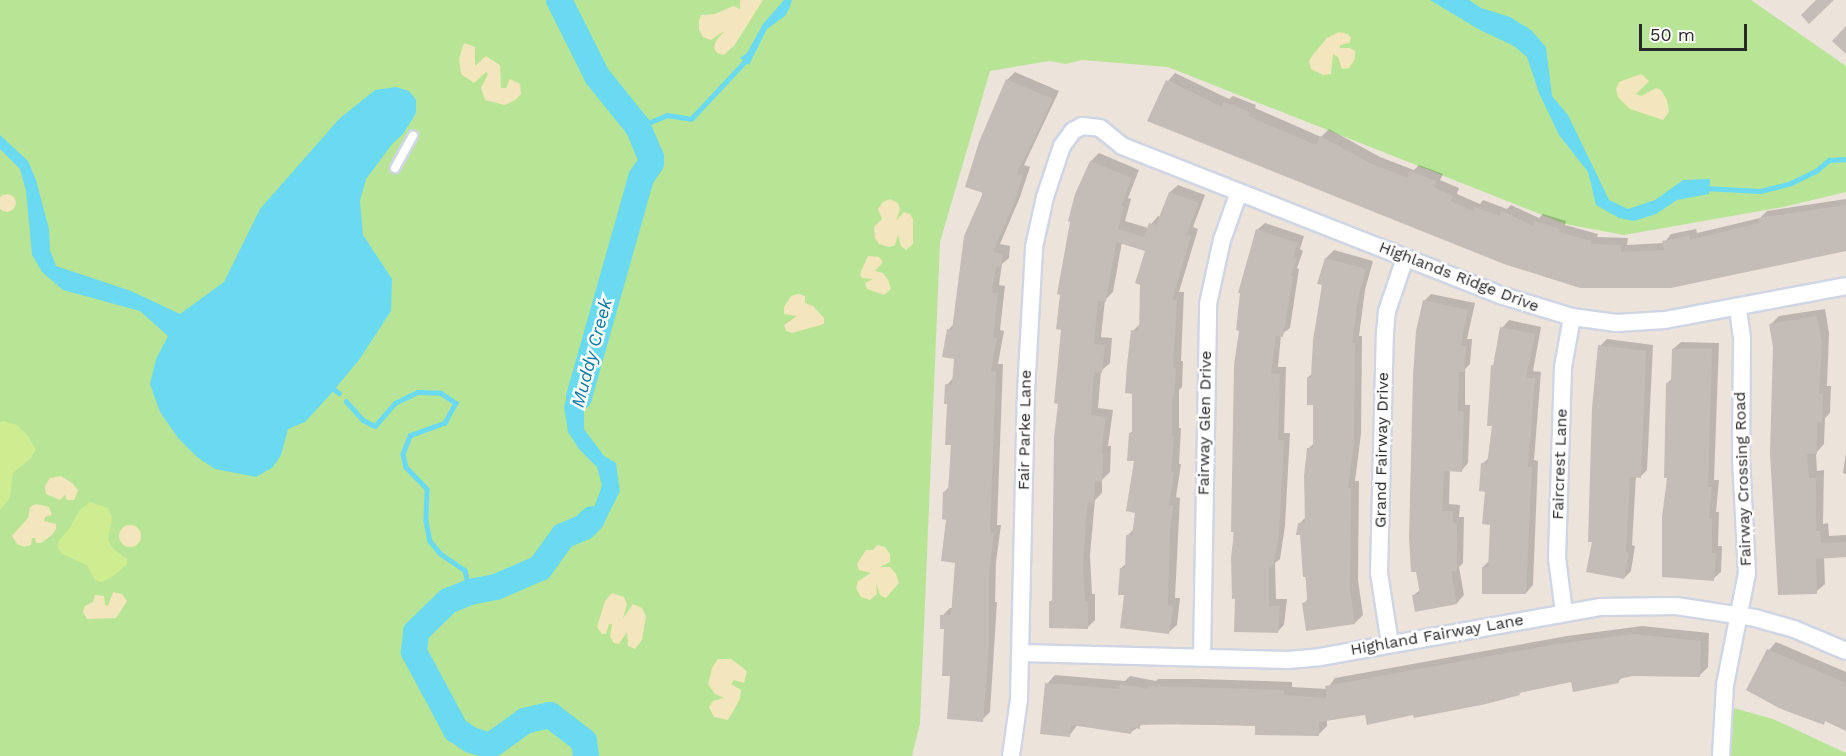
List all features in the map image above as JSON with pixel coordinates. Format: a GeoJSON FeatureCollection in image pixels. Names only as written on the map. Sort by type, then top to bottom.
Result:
{"type":"FeatureCollection","features":[{"type":"Feature","properties":{"kind":"street","name":"Highlands Ridge Drive"},"geometry":{"type":"LineString","coordinates":[[1092,125],[1100,128],[1122,146],[1500,296],[1572,317],[1617,323],[1665,320],[1738,309],[1846,286]]}},
{"type":"Feature","properties":{"kind":"street","name":"Fair Parke Lane"},"geometry":{"type":"LineString","coordinates":[[1011,756],[1019,699],[1026,392],[1034,247],[1045,198],[1062,146],[1073,131],[1082,126],[1092,125]]}},
{"type":"Feature","properties":{"kind":"street","name":"Fairway Glen Drive"},"geometry":{"type":"LineString","coordinates":[[1202,658],[1208,304],[1222,240],[1239,192]]}},
{"type":"Feature","properties":{"kind":"street","name":"Grand Fairway Drive"},"geometry":{"type":"LineString","coordinates":[[1390,644],[1379,573],[1384,333],[1390,301],[1406,258]]}},
{"type":"Feature","properties":{"kind":"street","name":"Fairway Crossing Road"},"geometry":{"type":"LineString","coordinates":[[1720,756],[1725,685],[1747,573],[1741,457],[1742,338],[1738,309]]}},
{"type":"Feature","properties":{"kind":"street","name":"Faircrest Lane"},"geometry":{"type":"LineString","coordinates":[[1564,612],[1557,558],[1563,367],[1572,317]]}},
{"type":"Feature","properties":{"kind":"street","name":"Highland Fairway Lane"},"geometry":{"type":"LineString","coordinates":[[1021,653],[1288,660],[1564,612],[1600,607],[1676,606],[1740,615],[1794,629],[1846,651]]}},
{"type":"Feature","properties":{"kind":"lane"},"geometry":{"type":"LineString","coordinates":[[395,168],[412,136]]}},
{"type":"Feature","properties":{"kind":"green space"},"geometry":{"type":"Polygon","coordinates":[[[0,0],[1751,0],[1846,66],[1846,192],[1783,207],[1624,235],[1565,224],[1168,67],[1082,60],[1066,64],[1049,61],[990,71],[940,242],[920,723],[912,756],[0,756],[0,0]]]}},
{"type":"Feature","properties":{"kind":"green space"},"geometry":{"type":"Polygon","coordinates":[[[0,422],[17,425],[28,436],[36,450],[30,459],[13,473],[10,498],[0,510],[0,422]]]}},
{"type":"Feature","properties":{"kind":"green space"},"geometry":{"type":"Polygon","coordinates":[[[90,502],[108,508],[112,517],[108,540],[112,548],[127,559],[127,564],[111,578],[101,582],[95,580],[87,565],[62,554],[58,548],[59,540],[70,528],[79,511],[90,502]]]}},
{"type":"Feature","properties":{"kind":"green space"},"geometry":{"type":"Polygon","coordinates":[[[1730,707],[1773,719],[1846,753],[1846,756],[1729,756],[1730,707]]]}},
{"type":"Feature","properties":{"kind":"sand"},"geometry":{"type":"Polygon","coordinates":[[[740,0],[763,0],[734,46],[724,55],[717,53],[714,48],[716,41],[724,31],[711,40],[703,37],[699,30],[701,15],[715,14],[733,6],[740,9],[740,0]]]}},
{"type":"Feature","properties":{"kind":"sand"},"geometry":{"type":"Polygon","coordinates":[[[1339,32],[1348,34],[1351,38],[1349,43],[1340,45],[1340,48],[1350,48],[1355,51],[1355,59],[1349,68],[1342,69],[1338,57],[1333,54],[1331,74],[1323,75],[1311,69],[1309,61],[1312,56],[1327,38],[1339,32]]]}},
{"type":"Feature","properties":{"kind":"sand"},"geometry":{"type":"Polygon","coordinates":[[[464,43],[475,47],[475,66],[486,56],[500,65],[501,88],[506,88],[510,79],[520,84],[521,94],[515,100],[505,105],[485,100],[481,88],[488,74],[486,72],[474,83],[461,74],[459,59],[464,43]]]}},
{"type":"Feature","properties":{"kind":"sand"},"geometry":{"type":"Polygon","coordinates":[[[1641,74],[1649,81],[1636,94],[1641,96],[1656,88],[1661,90],[1667,100],[1669,112],[1663,120],[1630,109],[1618,97],[1616,89],[1619,82],[1641,74]]]}},
{"type":"Feature","properties":{"kind":"sand"},"geometry":{"type":"Polygon","coordinates":[[[7,194],[15,199],[16,203],[11,211],[7,212],[-1,207],[-2,203],[3,195],[7,194]]]}},
{"type":"Feature","properties":{"kind":"sand"},"geometry":{"type":"Polygon","coordinates":[[[890,199],[898,203],[900,209],[896,221],[904,212],[910,214],[913,219],[913,244],[906,250],[901,246],[898,235],[895,245],[889,247],[879,244],[875,238],[874,227],[882,219],[878,209],[883,202],[890,199]]]}},
{"type":"Feature","properties":{"kind":"sand"},"geometry":{"type":"Polygon","coordinates":[[[868,256],[879,257],[883,262],[875,271],[883,273],[888,280],[891,289],[884,295],[867,289],[865,283],[873,279],[862,278],[860,274],[868,256]]]}},
{"type":"Feature","properties":{"kind":"sand"},"geometry":{"type":"Polygon","coordinates":[[[798,294],[805,296],[805,303],[813,306],[824,318],[824,324],[792,333],[786,331],[784,325],[797,316],[784,314],[784,307],[791,296],[798,294]]]}},
{"type":"Feature","properties":{"kind":"sand"},"geometry":{"type":"Polygon","coordinates":[[[61,476],[78,490],[74,500],[67,500],[65,495],[60,500],[46,494],[45,486],[50,478],[61,476]]]}},
{"type":"Feature","properties":{"kind":"sand"},"geometry":{"type":"Polygon","coordinates":[[[36,504],[49,507],[52,515],[45,517],[44,521],[56,524],[56,529],[41,543],[36,543],[35,538],[32,538],[31,545],[24,547],[17,544],[12,536],[28,518],[30,507],[36,504]]]}},
{"type":"Feature","properties":{"kind":"sand"},"geometry":{"type":"Polygon","coordinates":[[[130,525],[138,528],[141,536],[138,544],[130,547],[122,544],[119,536],[122,528],[130,525]]]}},
{"type":"Feature","properties":{"kind":"sand"},"geometry":{"type":"Polygon","coordinates":[[[877,545],[885,547],[890,554],[890,562],[880,567],[890,567],[899,583],[886,598],[880,595],[876,583],[877,594],[870,600],[861,597],[856,588],[858,581],[871,573],[859,570],[857,564],[866,550],[873,550],[877,545]]]}},
{"type":"Feature","properties":{"kind":"sand"},"geometry":{"type":"Polygon","coordinates":[[[113,592],[122,594],[127,601],[116,618],[87,619],[83,612],[85,606],[93,602],[95,595],[104,596],[105,605],[108,606],[113,592]]]}},
{"type":"Feature","properties":{"kind":"sand"},"geometry":{"type":"Polygon","coordinates":[[[612,593],[624,597],[627,604],[623,618],[633,604],[642,608],[646,616],[642,640],[635,649],[628,646],[627,632],[619,644],[614,643],[610,637],[612,624],[609,624],[606,634],[602,634],[597,627],[605,601],[612,593]]]}},
{"type":"Feature","properties":{"kind":"sand"},"geometry":{"type":"Polygon","coordinates":[[[718,659],[731,659],[747,671],[744,683],[734,680],[731,684],[741,690],[740,699],[728,720],[714,717],[709,707],[713,701],[724,698],[715,694],[708,684],[712,668],[718,659]]]}},
{"type":"Feature","properties":{"kind":"water"},"geometry":{"type":"Polygon","coordinates":[[[784,0],[792,0],[790,7],[785,16],[767,29],[749,65],[740,58],[747,53],[763,24],[784,0]]]}},
{"type":"Feature","properties":{"kind":"water"},"geometry":{"type":"Polygon","coordinates":[[[1430,0],[1469,0],[1481,8],[1510,17],[1531,30],[1546,47],[1552,96],[1568,115],[1609,200],[1628,209],[1655,200],[1683,180],[1710,179],[1709,194],[1677,200],[1656,214],[1634,221],[1619,218],[1596,205],[1588,172],[1559,135],[1539,93],[1527,57],[1514,46],[1478,29],[1430,0]]]}},
{"type":"Feature","properties":{"kind":"water"},"geometry":{"type":"Polygon","coordinates":[[[396,87],[409,91],[416,100],[416,113],[403,134],[393,143],[366,179],[360,201],[363,235],[392,279],[391,311],[359,360],[329,396],[305,422],[288,429],[281,455],[273,467],[256,477],[215,469],[197,457],[178,438],[160,412],[150,384],[156,359],[168,336],[140,311],[63,290],[42,272],[32,255],[26,191],[20,169],[0,149],[0,135],[28,161],[36,180],[49,229],[50,250],[56,266],[131,291],[180,314],[224,282],[260,209],[339,119],[375,90],[396,87]]]}},
{"type":"Feature","properties":{"kind":"water"},"geometry":{"type":"Polygon","coordinates":[[[577,358],[597,367],[584,409],[584,429],[604,456],[616,463],[620,491],[605,521],[565,549],[562,524],[592,513],[602,486],[597,467],[579,449],[568,432],[564,407],[577,358]]]}},
{"type":"Feature","properties":{"kind":"building"},"geometry":{"type":"Polygon","coordinates":[[[1816,0],[1834,0],[1809,24],[1801,15],[1816,0]]]}},
{"type":"Feature","properties":{"kind":"building"},"geometry":{"type":"Polygon","coordinates":[[[1846,26],[1846,54],[1832,41],[1846,26]]]}},
{"type":"Feature","properties":{"kind":"building"},"geometry":{"type":"Polygon","coordinates":[[[1006,79],[1053,99],[1017,173],[1023,175],[1013,206],[993,252],[1003,254],[1001,267],[996,266],[992,293],[998,293],[993,338],[997,338],[991,371],[996,372],[990,532],[994,533],[989,571],[989,644],[983,722],[947,719],[950,676],[942,676],[944,629],[940,629],[940,615],[951,615],[955,563],[941,561],[946,520],[942,519],[943,492],[948,492],[951,445],[945,445],[947,404],[944,404],[945,384],[952,385],[954,359],[942,357],[947,329],[952,330],[964,236],[983,193],[965,187],[979,142],[1006,79]]]}},
{"type":"Feature","properties":{"kind":"building"},"geometry":{"type":"Polygon","coordinates":[[[1166,80],[1222,107],[1224,102],[1250,112],[1248,116],[1316,145],[1320,136],[1372,164],[1408,178],[1410,171],[1436,181],[1434,187],[1453,196],[1450,201],[1473,211],[1474,207],[1500,216],[1502,211],[1533,226],[1534,221],[1560,229],[1559,232],[1591,241],[1590,244],[1621,245],[1621,252],[1664,250],[1662,241],[1689,236],[1690,240],[1759,223],[1758,218],[1846,205],[1846,251],[1671,288],[1580,288],[1504,264],[1147,121],[1166,80]]]}},
{"type":"Feature","properties":{"kind":"building"},"geometry":{"type":"Polygon","coordinates":[[[1090,161],[1132,178],[1121,206],[1124,207],[1118,229],[1144,237],[1149,223],[1156,225],[1169,192],[1199,203],[1186,235],[1191,236],[1172,300],[1177,300],[1173,368],[1176,368],[1174,397],[1172,396],[1172,436],[1174,436],[1171,471],[1174,472],[1169,505],[1173,505],[1168,605],[1173,606],[1169,634],[1120,628],[1124,595],[1118,595],[1120,568],[1125,568],[1126,535],[1132,535],[1135,513],[1126,511],[1134,461],[1127,461],[1129,433],[1132,433],[1132,394],[1125,393],[1131,330],[1139,331],[1140,285],[1135,283],[1145,251],[1116,242],[1106,302],[1098,301],[1094,344],[1105,345],[1102,373],[1094,372],[1091,415],[1106,417],[1101,454],[1103,454],[1102,482],[1095,481],[1094,503],[1088,502],[1086,519],[1083,564],[1085,602],[1088,602],[1088,629],[1049,628],[1049,601],[1052,601],[1054,437],[1058,404],[1054,403],[1061,330],[1056,329],[1060,295],[1057,294],[1070,222],[1068,221],[1075,194],[1090,161]]]}},
{"type":"Feature","properties":{"kind":"building"},"geometry":{"type":"Polygon","coordinates":[[[1256,229],[1298,243],[1293,257],[1297,258],[1291,275],[1293,276],[1283,337],[1276,336],[1271,373],[1280,374],[1278,440],[1284,440],[1279,534],[1273,568],[1269,567],[1269,606],[1280,606],[1278,633],[1234,632],[1235,599],[1232,599],[1234,365],[1239,331],[1236,330],[1240,293],[1238,293],[1256,229]]]}},
{"type":"Feature","properties":{"kind":"building"},"geometry":{"type":"Polygon","coordinates":[[[1325,258],[1366,269],[1358,299],[1352,343],[1355,343],[1354,443],[1348,488],[1351,488],[1350,589],[1355,624],[1306,631],[1302,603],[1307,602],[1306,577],[1303,577],[1300,535],[1296,535],[1298,523],[1305,523],[1304,476],[1307,448],[1313,448],[1313,405],[1307,405],[1307,377],[1311,377],[1313,340],[1322,285],[1317,284],[1325,258]]]}},
{"type":"Feature","properties":{"kind":"building"},"geometry":{"type":"Polygon","coordinates":[[[1423,300],[1468,310],[1461,345],[1466,346],[1464,372],[1459,372],[1458,411],[1464,412],[1462,472],[1444,471],[1442,511],[1453,511],[1453,523],[1457,524],[1457,571],[1451,571],[1457,604],[1415,612],[1412,595],[1420,594],[1416,572],[1411,572],[1409,538],[1413,376],[1416,331],[1423,300]]]}},
{"type":"Feature","properties":{"kind":"building"},"geometry":{"type":"Polygon","coordinates":[[[1817,316],[1822,343],[1819,394],[1823,394],[1822,423],[1817,422],[1817,454],[1807,454],[1809,478],[1816,478],[1816,531],[1820,531],[1821,543],[1846,542],[1846,557],[1816,559],[1817,594],[1778,595],[1770,453],[1773,347],[1769,324],[1817,316]]]}},
{"type":"Feature","properties":{"kind":"building"},"geometry":{"type":"Polygon","coordinates":[[[1500,327],[1535,334],[1526,378],[1535,378],[1528,467],[1532,467],[1526,594],[1482,594],[1482,567],[1488,567],[1490,525],[1482,524],[1485,492],[1479,491],[1481,463],[1487,464],[1492,426],[1487,426],[1491,365],[1493,366],[1500,327]]]}},
{"type":"Feature","properties":{"kind":"building"},"geometry":{"type":"Polygon","coordinates":[[[1598,345],[1646,351],[1641,478],[1630,477],[1626,552],[1629,553],[1624,579],[1586,572],[1592,542],[1588,542],[1592,408],[1598,345]]]}},
{"type":"Feature","properties":{"kind":"building"},"geometry":{"type":"Polygon","coordinates":[[[1672,349],[1712,349],[1708,487],[1712,487],[1709,518],[1712,519],[1712,553],[1716,553],[1714,581],[1662,577],[1662,517],[1667,478],[1664,478],[1666,383],[1671,383],[1672,349]]]}},
{"type":"Feature","properties":{"kind":"building"},"geometry":{"type":"Polygon","coordinates":[[[1633,634],[1701,641],[1700,677],[1633,676],[1618,679],[1619,683],[1573,692],[1571,682],[1519,693],[1520,695],[1486,704],[1414,718],[1413,715],[1367,725],[1365,715],[1319,722],[1319,736],[1255,735],[1255,726],[1176,724],[1140,725],[1140,729],[1132,727],[1131,734],[1071,725],[1070,737],[1040,734],[1045,683],[1119,689],[1120,684],[1148,689],[1148,686],[1284,690],[1284,695],[1327,698],[1325,686],[1557,644],[1633,634]]]}},
{"type":"Feature","properties":{"kind":"building"},"geometry":{"type":"Polygon","coordinates":[[[1767,649],[1846,683],[1846,731],[1825,721],[1824,725],[1781,709],[1746,690],[1767,649]]]}},
{"type":"Feature","properties":{"kind":"waterway","name":"Muddy Creek"},"geometry":{"type":"LineString","coordinates":[[559,0],[597,76],[638,127],[651,157],[651,163],[641,178],[579,397]]}},
{"type":"Feature","properties":{"kind":"waterway"},"geometry":{"type":"LineString","coordinates":[[638,127],[667,115],[691,119],[748,58]]}},
{"type":"Feature","properties":{"kind":"waterway"},"geometry":{"type":"LineString","coordinates":[[1704,188],[1760,191],[1791,183],[1816,171],[1829,160],[1846,159]]}},
{"type":"Feature","properties":{"kind":"waterway"},"geometry":{"type":"LineString","coordinates":[[331,387],[339,393]]}},
{"type":"Feature","properties":{"kind":"waterway"},"geometry":{"type":"LineString","coordinates":[[346,401],[363,420],[375,426],[395,403],[418,392],[441,393],[456,403],[445,423],[410,436],[403,454],[406,467],[427,489],[426,521],[430,541],[441,554],[465,570],[470,592]]}},
{"type":"Feature","properties":{"kind":"waterway","name":"Muddy Creek"},"geometry":{"type":"LineString","coordinates":[[586,756],[584,741],[550,715],[525,721],[490,746],[471,740],[456,730],[414,652],[416,632],[448,601],[470,592],[496,587],[540,568],[563,536],[584,527],[592,519]]}}]}
